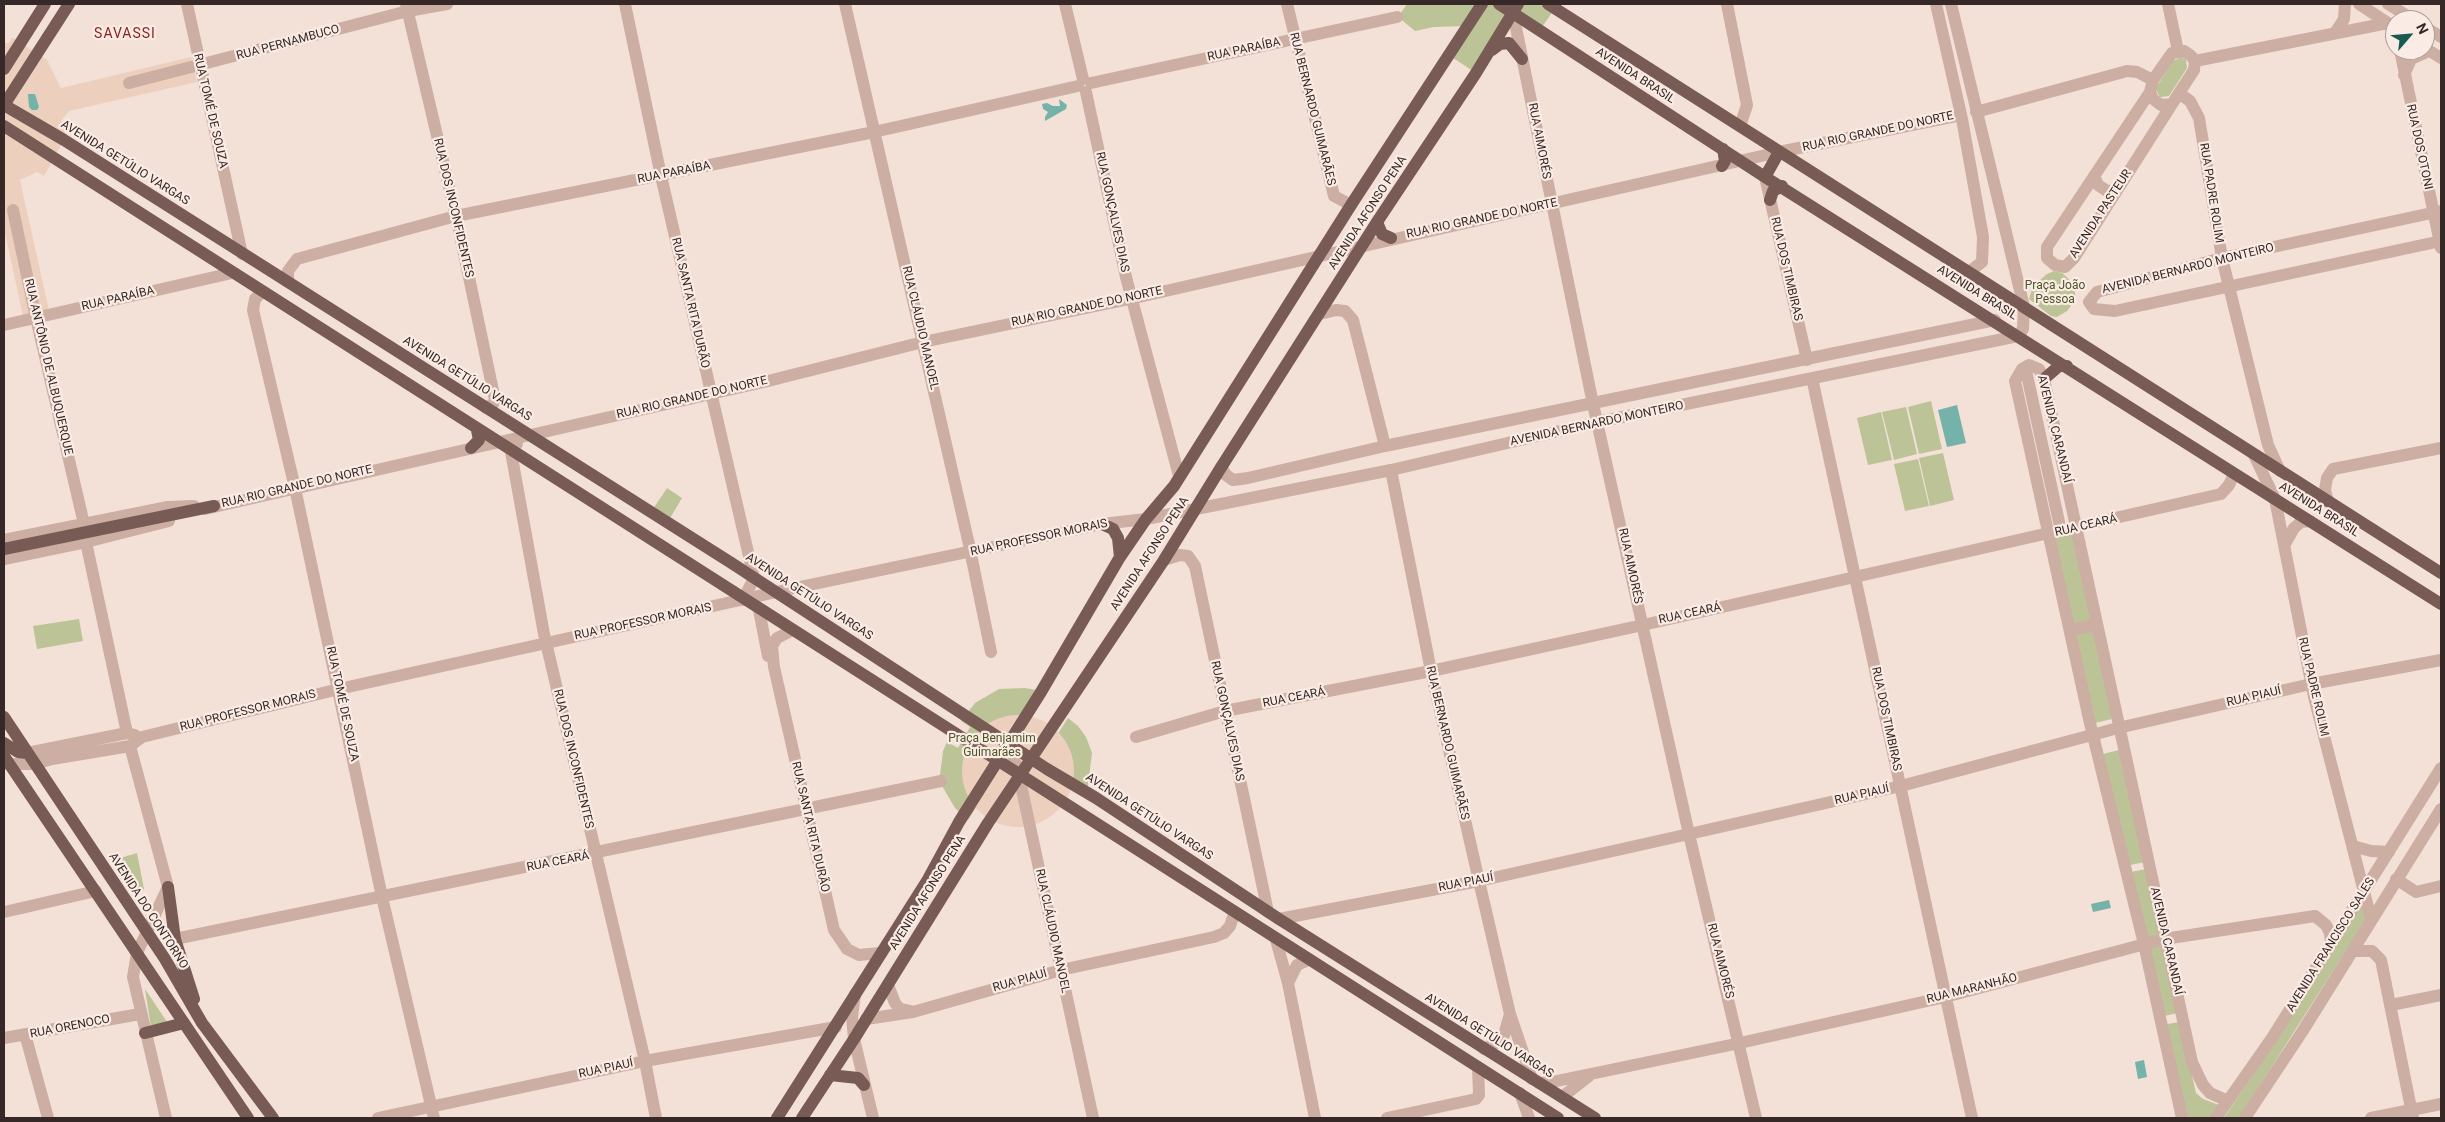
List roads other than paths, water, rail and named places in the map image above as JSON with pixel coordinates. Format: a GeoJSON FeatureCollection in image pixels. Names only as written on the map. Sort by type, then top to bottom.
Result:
{"type":"FeatureCollection","features":[{"type":"Feature","properties":{"kind":"main road"},"geometry":{"type":"LineString","coordinates":[[4,69],[45,4]]}},
{"type":"Feature","properties":{"kind":"main road"},"geometry":{"type":"LineString","coordinates":[[4,105],[69,4]]}},
{"type":"Feature","properties":{"kind":"main road","name":"AVENIDA AFONSO PENA"},"geometry":{"type":"LineString","coordinates":[[777,1118],[922,889],[960,822],[1009,744],[1120,557],[1146,518],[1179,476],[1351,205],[1482,4]]}},
{"type":"Feature","properties":{"kind":"main road","name":"AVENIDA BRASIL"},"geometry":{"type":"LineString","coordinates":[[1499,4],[1515,8],[1765,177],[1995,320],[2234,474],[2441,604]]}},
{"type":"Feature","properties":{"kind":"main road","name":"AVENIDA BRASIL"},"geometry":{"type":"LineString","coordinates":[[1548,4],[2441,573]]}},
{"type":"Feature","properties":{"kind":"main road","name":"AVENIDA AFONSO PENA"},"geometry":{"type":"LineString","coordinates":[[802,1118],[854,1039],[1019,776],[1164,560],[1377,222],[1490,52],[1515,8]]}},
{"type":"Feature","properties":{"kind":"main road"},"geometry":{"type":"LineString","coordinates":[[1490,52],[1500,44],[1509,43],[1522,58]]}},
{"type":"Feature","properties":{"kind":"main road","name":"AVENIDA GETÚLIO VARGAS"},"geometry":{"type":"LineString","coordinates":[[4,105],[64,140],[776,592],[1009,744],[1096,798],[1268,912],[1595,1118]]}},
{"type":"Feature","properties":{"kind":"main road"},"geometry":{"type":"LineString","coordinates":[[4,126],[496,443],[1019,776],[1068,805],[1234,914],[1558,1118]]}},
{"type":"Feature","properties":{"kind":"main road"},"geometry":{"type":"LineString","coordinates":[[1722,166],[1725,161],[1723,149]]}},
{"type":"Feature","properties":{"kind":"main road"},"geometry":{"type":"LineString","coordinates":[[1765,177],[1779,152]]}},
{"type":"Feature","properties":{"kind":"main road"},"geometry":{"type":"LineString","coordinates":[[1770,200],[1773,191],[1782,186]]}},
{"type":"Feature","properties":{"kind":"main road"},"geometry":{"type":"LineString","coordinates":[[1377,222],[1382,234],[1391,238]]}},
{"type":"Feature","properties":{"kind":"main road"},"geometry":{"type":"LineString","coordinates":[[2044,379],[2059,366],[2067,366]]}},
{"type":"Feature","properties":{"kind":"main road"},"geometry":{"type":"LineString","coordinates":[[471,448],[479,440],[477,430]]}},
{"type":"Feature","properties":{"kind":"main road"},"geometry":{"type":"LineString","coordinates":[[4,549],[214,506]]}},
{"type":"Feature","properties":{"kind":"main road"},"geometry":{"type":"LineString","coordinates":[[1102,524],[1113,529],[1118,538],[1120,557]]}},
{"type":"Feature","properties":{"kind":"main road","name":"AVENIDA DO CONTORNO"},"geometry":{"type":"LineString","coordinates":[[4,717],[165,959],[202,1023],[273,1118]]}},
{"type":"Feature","properties":{"kind":"main road"},"geometry":{"type":"LineString","coordinates":[[4,743],[18,752],[27,753]]}},
{"type":"Feature","properties":{"kind":"main road"},"geometry":{"type":"LineString","coordinates":[[6,761],[96,891],[248,1118]]}},
{"type":"Feature","properties":{"kind":"main road"},"geometry":{"type":"LineString","coordinates":[[168,887],[174,939],[202,1023]]}},
{"type":"Feature","properties":{"kind":"main road"},"geometry":{"type":"LineString","coordinates":[[145,1033],[184,1023]]}},
{"type":"Feature","properties":{"kind":"main road"},"geometry":{"type":"LineString","coordinates":[[1509,1065],[1520,1093]]}},
{"type":"Feature","properties":{"kind":"main road"},"geometry":{"type":"LineString","coordinates":[[830,1076],[858,1078],[864,1086]]}},
{"type":"Feature","properties":{"kind":"main road"},"geometry":{"type":"LineString","coordinates":[[1562,1097],[1558,1108],[1563,1118]]}},
{"type":"Feature","properties":{"kind":"street","name":"RUA TOMÉ DE SOUZA"},"geometry":{"type":"LineString","coordinates":[[187,4],[242,254]]}},
{"type":"Feature","properties":{"kind":"street","name":"RUA PERNAMBUCO"},"geometry":{"type":"LineString","coordinates":[[129,83],[200,66],[407,8],[446,4]]}},
{"type":"Feature","properties":{"kind":"street","name":"RUA SANTA RITA DURÃO"},"geometry":{"type":"LineString","coordinates":[[625,4],[661,176],[754,578]]}},
{"type":"Feature","properties":{"kind":"street","name":"RUA CLÁUDIO MANOEL"},"geometry":{"type":"LineString","coordinates":[[844,4],[923,342],[991,652]]}},
{"type":"Feature","properties":{"kind":"street","name":"RUA GONÇALVES DIAS"},"geometry":{"type":"LineString","coordinates":[[1066,4],[1126,277],[1135,297]]}},
{"type":"Feature","properties":{"kind":"street","name":"RUA BERNARDO GUIMARÃES"},"geometry":{"type":"LineString","coordinates":[[1287,4],[1294,40],[1334,196],[1351,205]]}},
{"type":"Feature","properties":{"kind":"street"},"geometry":{"type":"LineString","coordinates":[[1727,4],[1747,105],[1740,126]]}},
{"type":"Feature","properties":{"kind":"street"},"geometry":{"type":"LineString","coordinates":[[1936,4],[1961,115],[1983,238],[1982,262],[1969,272]]}},
{"type":"Feature","properties":{"kind":"street"},"geometry":{"type":"LineString","coordinates":[[1951,4],[2024,307],[2023,329],[2018,336]]}},
{"type":"Feature","properties":{"kind":"street"},"geometry":{"type":"LineString","coordinates":[[2168,4],[2178,51],[2184,51],[2195,62],[2335,33],[2385,26]]}},
{"type":"Feature","properties":{"kind":"street"},"geometry":{"type":"LineString","coordinates":[[2335,33],[2344,19],[2345,4]]}},
{"type":"Feature","properties":{"kind":"street"},"geometry":{"type":"LineString","coordinates":[[2359,4],[2385,21]]}},
{"type":"Feature","properties":{"kind":"street","name":"RUA DOS INCONFIDENTES"},"geometry":{"type":"LineString","coordinates":[[407,8],[456,216],[495,400],[493,404],[486,408]]}},
{"type":"Feature","properties":{"kind":"street","name":"RUA AIMORÉS"},"geometry":{"type":"LineString","coordinates":[[1515,8],[1522,58],[1594,404],[1689,834],[1740,1043],[1756,1118]]}},
{"type":"Feature","properties":{"kind":"street","name":"RUA PARAÍBA"},"geometry":{"type":"LineString","coordinates":[[288,282],[288,271],[297,259],[456,216],[874,132],[1398,17]]}},
{"type":"Feature","properties":{"kind":"street","name":"AVENIDA PASTEUR"},"geometry":{"type":"LineString","coordinates":[[2178,51],[2172,53],[2047,247],[2047,258],[2056,265],[2065,267],[2074,258],[2180,94],[2194,70],[2195,62]]}},
{"type":"Feature","properties":{"kind":"street","name":"RUA DOS OTONI"},"geometry":{"type":"LineString","coordinates":[[2402,60],[2437,212],[2441,243]]}},
{"type":"Feature","properties":{"kind":"street"},"geometry":{"type":"LineString","coordinates":[[2404,75],[2411,60]]}},
{"type":"Feature","properties":{"kind":"street"},"geometry":{"type":"LineString","coordinates":[[1976,112],[2127,71],[2137,72],[2151,86],[2153,99],[2161,105],[2172,104]]}},
{"type":"Feature","properties":{"kind":"street","name":"RUA PADRE ROLIM"},"geometry":{"type":"LineString","coordinates":[[2180,94],[2190,101],[2199,118],[2222,258],[2268,445],[2280,471]]}},
{"type":"Feature","properties":{"kind":"street"},"geometry":{"type":"LineString","coordinates":[[1961,115],[1980,128]]}},
{"type":"Feature","properties":{"kind":"street","name":"RUA RIO GRANDE DO NORTE"},"geometry":{"type":"LineString","coordinates":[[4,559],[86,542],[171,520],[214,506],[711,394],[923,342],[1135,297],[1391,238],[1742,162],[1779,152],[1961,115]]}},
{"type":"Feature","properties":{"kind":"street"},"geometry":{"type":"LineString","coordinates":[[2094,176],[2098,185],[2107,191],[2117,190]]}},
{"type":"Feature","properties":{"kind":"street","name":"RUA DOS TIMBIRAS"},"geometry":{"type":"LineString","coordinates":[[1765,177],[1807,360]]}},
{"type":"Feature","properties":{"kind":"street","name":"RUA ANTÔNIO DE ALBUQUERQUE"},"geometry":{"type":"LineString","coordinates":[[13,210],[84,524]]}},
{"type":"Feature","properties":{"kind":"street","name":"AVENIDA BERNARDO MONTEIRO"},"geometry":{"type":"LineString","coordinates":[[2437,212],[2222,258],[2097,292],[2089,302],[2094,309],[2115,311],[2441,243]]}},
{"type":"Feature","properties":{"kind":"street"},"geometry":{"type":"LineString","coordinates":[[215,236],[226,231],[234,219]]}},
{"type":"Feature","properties":{"kind":"street","name":"RUA PARAÍBA"},"geometry":{"type":"LineString","coordinates":[[4,325],[232,273]]}},
{"type":"Feature","properties":{"kind":"street","name":"RUA TOMÉ DE SOUZA"},"geometry":{"type":"LineString","coordinates":[[262,292],[255,299],[253,310],[295,488],[382,897],[432,1113]]}},
{"type":"Feature","properties":{"kind":"street"},"geometry":{"type":"LineString","coordinates":[[1135,297],[1179,476]]}},
{"type":"Feature","properties":{"kind":"street"},"geometry":{"type":"LineString","coordinates":[[1320,314],[1336,310],[1345,311],[1353,320],[1385,446]]}},
{"type":"Feature","properties":{"kind":"street","name":"AVENIDA BERNARDO MONTEIRO"},"geometry":{"type":"LineString","coordinates":[[1221,467],[1226,475],[1233,480],[1248,478],[1385,446],[1995,320]]}},
{"type":"Feature","properties":{"kind":"street","name":"AVENIDA BERNARDO MONTEIRO"},"geometry":{"type":"LineString","coordinates":[[1146,518],[1391,470],[1598,422],[2018,336]]}},
{"type":"Feature","properties":{"kind":"street","name":"AVENIDA CARANDAÍ"},"geometry":{"type":"LineString","coordinates":[[2182,1118],[2144,944],[2093,735],[2070,630],[2056,533],[2015,381],[2022,369],[2029,365],[2039,369],[2044,379],[2164,939],[2196,1074],[2210,1093],[2228,1101]]}},
{"type":"Feature","properties":{"kind":"street"},"geometry":{"type":"LineString","coordinates":[[2027,375],[2056,533]]}},
{"type":"Feature","properties":{"kind":"street","name":"RUA DOS TIMBIRAS"},"geometry":{"type":"LineString","coordinates":[[1812,378],[1972,1118]]}},
{"type":"Feature","properties":{"kind":"street"},"geometry":{"type":"LineString","coordinates":[[511,452],[529,435]]}},
{"type":"Feature","properties":{"kind":"street"},"geometry":{"type":"LineString","coordinates":[[2250,452],[2262,451],[2268,445]]}},
{"type":"Feature","properties":{"kind":"street"},"geometry":{"type":"LineString","coordinates":[[2328,502],[2325,490],[2327,478],[2333,469],[2441,448]]}},
{"type":"Feature","properties":{"kind":"street","name":"RUA DOS INCONFIDENTES"},"geometry":{"type":"LineString","coordinates":[[511,452],[546,643],[645,1061],[656,1118]]}},
{"type":"Feature","properties":{"kind":"street","name":"RUA PADRE ROLIM"},"geometry":{"type":"LineString","coordinates":[[2250,452],[2275,499],[2311,684],[2371,920]]}},
{"type":"Feature","properties":{"kind":"street","name":"RUA BERNARDO GUIMARÃES"},"geometry":{"type":"LineString","coordinates":[[1391,470],[1431,671],[1510,1014],[1536,1081]]}},
{"type":"Feature","properties":{"kind":"street","name":"RUA CEARÁ"},"geometry":{"type":"LineString","coordinates":[[1136,737],[1225,711],[1431,671],[1643,625],[2056,533],[2221,494],[2229,485],[2234,474]]}},
{"type":"Feature","properties":{"kind":"street"},"geometry":{"type":"LineString","coordinates":[[1248,478],[1253,498]]}},
{"type":"Feature","properties":{"kind":"street","name":"RUA RIO GRANDE DO NORTE"},"geometry":{"type":"LineString","coordinates":[[4,540],[168,507],[214,506]]}},
{"type":"Feature","properties":{"kind":"street","name":"RUA PROFESSOR MORAIS"},"geometry":{"type":"LineString","coordinates":[[6,761],[35,764],[52,759],[130,746],[142,737],[339,689],[776,592],[1102,524],[1146,518]]}},
{"type":"Feature","properties":{"kind":"street"},"geometry":{"type":"LineString","coordinates":[[2285,544],[2294,528],[2301,522],[2310,521]]}},
{"type":"Feature","properties":{"kind":"street"},"geometry":{"type":"LineString","coordinates":[[86,542],[127,733]]}},
{"type":"Feature","properties":{"kind":"street","name":"RUA GONÇALVES DIAS"},"geometry":{"type":"LineString","coordinates":[[1164,560],[1180,555],[1188,556],[1195,566],[1268,912]]}},
{"type":"Feature","properties":{"kind":"street"},"geometry":{"type":"LineString","coordinates":[[743,600],[754,578]]}},
{"type":"Feature","properties":{"kind":"street","name":"RUA SANTA RITA DURÃO"},"geometry":{"type":"LineString","coordinates":[[759,610],[768,655],[774,667]]}},
{"type":"Feature","properties":{"kind":"street"},"geometry":{"type":"LineString","coordinates":[[2070,630],[2097,625]]}},
{"type":"Feature","properties":{"kind":"street","name":"RUA SANTA RITA DURÃO"},"geometry":{"type":"LineString","coordinates":[[792,630],[777,638],[772,646],[774,667],[804,808],[834,930],[847,948],[859,955],[880,953]]}},
{"type":"Feature","properties":{"kind":"street","name":"RUA PIAUÍ"},"geometry":{"type":"LineString","coordinates":[[1279,919],[1479,881],[1901,786],[2118,728],[2311,684],[2441,660]]}},
{"type":"Feature","properties":{"kind":"street","name":"RUA PROFESSOR MORAIS"},"geometry":{"type":"LineString","coordinates":[[27,753],[127,733],[142,737]]}},
{"type":"Feature","properties":{"kind":"street","name":"RUA CLÁUDIO MANOEL"},"geometry":{"type":"LineString","coordinates":[[1009,744],[1019,776],[1094,1118]]}},
{"type":"Feature","properties":{"kind":"street"},"geometry":{"type":"LineString","coordinates":[[130,746],[168,887],[137,953],[133,978],[166,1118]]}},
{"type":"Feature","properties":{"kind":"street","name":"AVENIDA FRANCISCO SALES"},"geometry":{"type":"LineString","coordinates":[[2216,1118],[2272,1038],[2441,768]]}},
{"type":"Feature","properties":{"kind":"street","name":"RUA CEARÁ"},"geometry":{"type":"LineString","coordinates":[[174,939],[596,854],[804,808],[941,781]]}},
{"type":"Feature","properties":{"kind":"street","name":"AVENIDA FRANCISCO SALES"},"geometry":{"type":"LineString","coordinates":[[2245,1118],[2441,809]]}},
{"type":"Feature","properties":{"kind":"street"},"geometry":{"type":"LineString","coordinates":[[2353,846],[2371,851],[2389,852]]}},
{"type":"Feature","properties":{"kind":"street"},"geometry":{"type":"LineString","coordinates":[[2127,870],[2149,865]]}},
{"type":"Feature","properties":{"kind":"street"},"geometry":{"type":"LineString","coordinates":[[2396,879],[2416,892],[2441,886]]}},
{"type":"Feature","properties":{"kind":"street"},"geometry":{"type":"LineString","coordinates":[[4,912],[96,891]]}},
{"type":"Feature","properties":{"kind":"street","name":"RUA PIAUÍ"},"geometry":{"type":"LineString","coordinates":[[866,1019],[912,1012],[1061,970],[1214,937],[1224,933],[1230,926],[1234,914]]}},
{"type":"Feature","properties":{"kind":"street","name":"RUA MARANHÃO"},"geometry":{"type":"LineString","coordinates":[[1536,1081],[1552,1082],[1740,1043],[1945,997],[2164,939],[2315,916],[2326,925],[2330,933],[2331,944]]}},
{"type":"Feature","properties":{"kind":"street"},"geometry":{"type":"LineString","coordinates":[[1276,940],[1288,983],[1315,1118]]}},
{"type":"Feature","properties":{"kind":"street"},"geometry":{"type":"LineString","coordinates":[[2352,951],[2365,950],[2377,954],[2383,967],[2412,1114]]}},
{"type":"Feature","properties":{"kind":"street"},"geometry":{"type":"LineString","coordinates":[[1288,983],[1292,970],[1297,965],[1308,960]]}},
{"type":"Feature","properties":{"kind":"street"},"geometry":{"type":"LineString","coordinates":[[888,985],[895,1003],[900,1009],[912,1012]]}},
{"type":"Feature","properties":{"kind":"street"},"geometry":{"type":"LineString","coordinates":[[855,994],[852,1017],[854,1039],[873,1118]]}},
{"type":"Feature","properties":{"kind":"street"},"geometry":{"type":"LineString","coordinates":[[2391,1005],[2441,995]]}},
{"type":"Feature","properties":{"kind":"street","name":"RUA ORENOCO"},"geometry":{"type":"LineString","coordinates":[[48,1118],[25,1034],[140,1014]]}},
{"type":"Feature","properties":{"kind":"street"},"geometry":{"type":"LineString","coordinates":[[1484,1049],[1498,1042],[1504,1034],[1510,1014]]}},
{"type":"Feature","properties":{"kind":"street"},"geometry":{"type":"LineString","coordinates":[[2160,1022],[2183,1018]]}},
{"type":"Feature","properties":{"kind":"street","name":"RUA PIAUÍ"},"geometry":{"type":"LineString","coordinates":[[378,1118],[432,1113],[645,1061],[836,1027]]}},
{"type":"Feature","properties":{"kind":"street"},"geometry":{"type":"LineString","coordinates":[[4,1038],[25,1034]]}},
{"type":"Feature","properties":{"kind":"street"},"geometry":{"type":"LineString","coordinates":[[2272,1038],[2289,1051]]}},
{"type":"Feature","properties":{"kind":"street"},"geometry":{"type":"LineString","coordinates":[[1387,1118],[1476,1099],[1479,1095],[1478,1067]]}},
{"type":"Feature","properties":{"kind":"street","name":"RUA MARANHÃO"},"geometry":{"type":"LineString","coordinates":[[1562,1097],[1595,1072]]}},
{"type":"Feature","properties":{"kind":"street"},"geometry":{"type":"LineString","coordinates":[[1520,1093],[1529,1118]]}},
{"type":"Feature","properties":{"kind":"street"},"geometry":{"type":"LineString","coordinates":[[2370,1118],[2412,1114],[2441,1104]]}},
{"type":"Feature","properties":{"kind":"water"},"geometry":{"type":"Polygon","coordinates":[[[28,94],[35,94],[39,107],[37,110],[32,110],[29,107],[28,94]]]}},
{"type":"Feature","properties":{"kind":"water"},"geometry":{"type":"Polygon","coordinates":[[[1059,99],[1067,105],[1066,109],[1045,121],[1048,112],[1043,109],[1042,104],[1047,103],[1053,106],[1060,106],[1059,99]]]}},
{"type":"Feature","properties":{"kind":"water"},"geometry":{"type":"Polygon","coordinates":[[[1957,405],[1966,443],[1947,447],[1938,410],[1957,405]]]}},
{"type":"Feature","properties":{"kind":"water"},"geometry":{"type":"Polygon","coordinates":[[[2109,900],[2111,908],[2093,912],[2091,904],[2109,900]]]}},
{"type":"Feature","properties":{"kind":"water"},"geometry":{"type":"Polygon","coordinates":[[[2144,1060],[2147,1077],[2138,1079],[2135,1062],[2144,1060]]]}},
{"type":"Feature","properties":{"kind":"district","name":"SAVASSI"},"geometry":{"type":"Point","coordinates":[125,34]}},
{"type":"Feature","properties":{"kind":"park label","name":"Praça João Pessoa"},"geometry":{"type":"Point","coordinates":[2055,293]}},
{"type":"Feature","properties":{"kind":"park label","name":"Praça Benjamim Guimarães"},"geometry":{"type":"Point","coordinates":[992,746]}}]}
